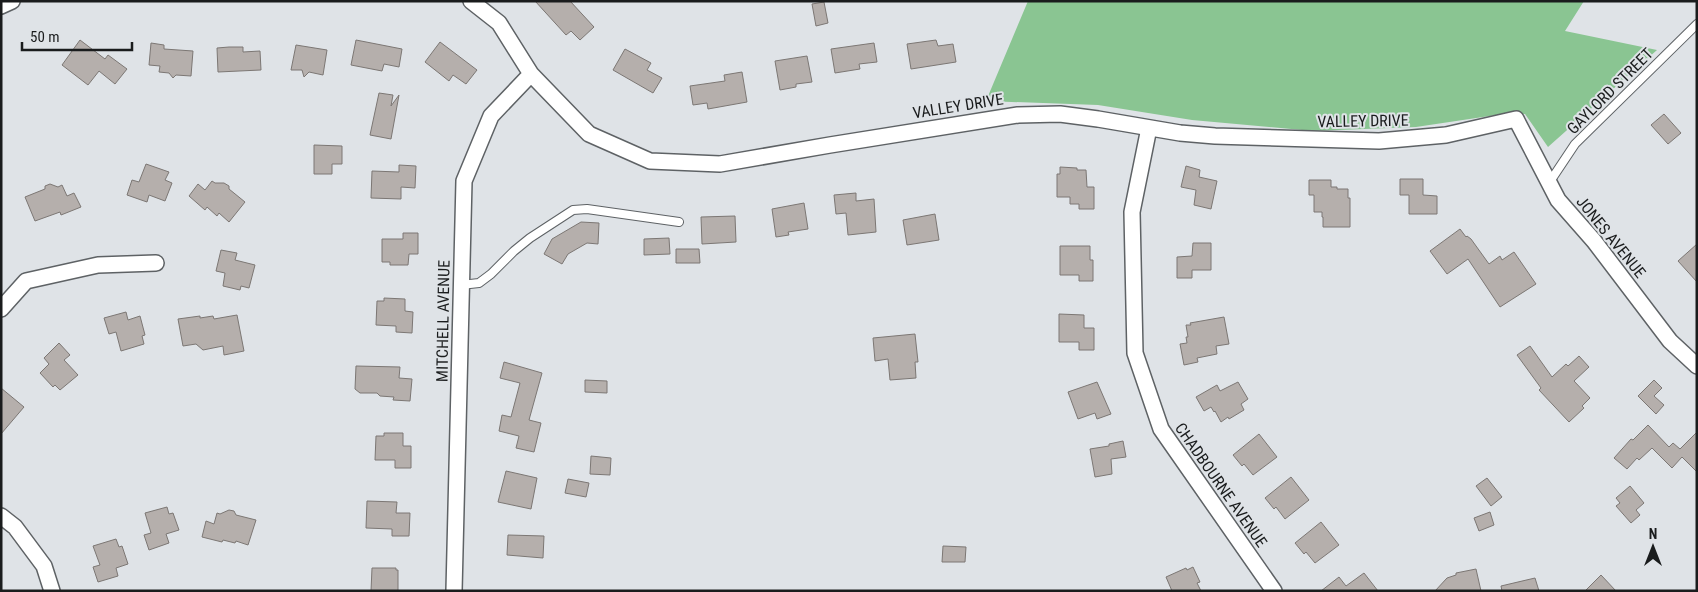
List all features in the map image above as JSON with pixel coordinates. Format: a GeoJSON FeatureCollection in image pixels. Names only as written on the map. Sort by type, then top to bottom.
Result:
{"type":"FeatureCollection","features":[{"type":"Feature","properties":{"kind":"street"},"geometry":{"type":"LineString","coordinates":[[1,6],[12,1]]}},
{"type":"Feature","properties":{"kind":"street","name":"VALLEY DRIVE"},"geometry":{"type":"LineString","coordinates":[[471,1],[499,23],[532,74],[589,134],[650,161],[720,164],[879,136],[1018,115],[1060,114],[1180,133],[1215,136],[1379,141],[1446,135],[1516,119]]}},
{"type":"Feature","properties":{"kind":"street","name":"MITCHELL AVENUE"},"geometry":{"type":"LineString","coordinates":[[454,591],[464,181],[491,116],[532,74]]}},
{"type":"Feature","properties":{"kind":"street","name":"JONES AVENUE"},"geometry":{"type":"LineString","coordinates":[[1516,119],[1558,200],[1594,241],[1670,340],[1697,366]]}},
{"type":"Feature","properties":{"kind":"street","name":"CHADBOURNE AVENUE"},"geometry":{"type":"LineString","coordinates":[[1149,128],[1132,212],[1135,353],[1161,429],[1274,591]]}},
{"type":"Feature","properties":{"kind":"street"},"geometry":{"type":"LineString","coordinates":[[1,309],[26,281],[98,266],[156,263]]}},
{"type":"Feature","properties":{"kind":"street"},"geometry":{"type":"LineString","coordinates":[[1,516],[15,527],[44,566],[52,591]]}},
{"type":"Feature","properties":{"kind":"lane","name":"GAYLORD STREET"},"geometry":{"type":"LineString","coordinates":[[1549,183],[1575,144],[1697,24]]}},
{"type":"Feature","properties":{"kind":"lane"},"geometry":{"type":"LineString","coordinates":[[461,285],[479,283],[530,238],[573,210],[587,209],[679,222]]}},
{"type":"Feature","properties":{"kind":"green space"},"geometry":{"type":"Polygon","coordinates":[[[1028,1],[1584,1],[1565,31],[1657,50],[1548,147],[1525,114],[1503,114],[1416,127],[1313,131],[1192,120],[1098,105],[986,101],[1028,1]]]}},
{"type":"Feature","properties":{"kind":"building"},"geometry":{"type":"Polygon","coordinates":[[[535,1],[570,1],[594,27],[580,40],[571,31],[566,35],[535,1]]]}},
{"type":"Feature","properties":{"kind":"building"},"geometry":{"type":"Polygon","coordinates":[[[824,2],[828,23],[816,26],[812,4],[824,2]]]}},
{"type":"Feature","properties":{"kind":"building"},"geometry":{"type":"Polygon","coordinates":[[[80,40],[105,59],[108,55],[127,69],[115,84],[99,71],[88,85],[62,65],[80,40]]]}},
{"type":"Feature","properties":{"kind":"building"},"geometry":{"type":"Polygon","coordinates":[[[356,40],[402,49],[399,67],[384,64],[382,71],[351,65],[356,40]]]}},
{"type":"Feature","properties":{"kind":"building"},"geometry":{"type":"Polygon","coordinates":[[[936,40],[938,46],[953,44],[956,62],[911,69],[907,44],[936,40]]]}},
{"type":"Feature","properties":{"kind":"building"},"geometry":{"type":"Polygon","coordinates":[[[440,42],[477,70],[466,84],[453,75],[449,81],[425,62],[440,42]]]}},
{"type":"Feature","properties":{"kind":"building"},"geometry":{"type":"Polygon","coordinates":[[[151,43],[164,45],[164,49],[193,51],[191,76],[176,75],[173,78],[169,73],[159,72],[160,66],[149,65],[151,43]]]}},
{"type":"Feature","properties":{"kind":"building"},"geometry":{"type":"Polygon","coordinates":[[[874,43],[877,62],[859,64],[860,69],[835,73],[831,49],[874,43]]]}},
{"type":"Feature","properties":{"kind":"building"},"geometry":{"type":"Polygon","coordinates":[[[296,45],[327,50],[323,75],[309,72],[304,77],[302,70],[291,70],[296,45]]]}},
{"type":"Feature","properties":{"kind":"building"},"geometry":{"type":"Polygon","coordinates":[[[243,47],[243,52],[260,51],[261,70],[218,72],[217,48],[243,47]]]}},
{"type":"Feature","properties":{"kind":"building"},"geometry":{"type":"Polygon","coordinates":[[[625,49],[651,63],[647,70],[662,78],[653,93],[613,70],[625,49]]]}},
{"type":"Feature","properties":{"kind":"building"},"geometry":{"type":"Polygon","coordinates":[[[807,56],[812,82],[796,84],[796,87],[780,90],[775,61],[807,56]]]}},
{"type":"Feature","properties":{"kind":"building"},"geometry":{"type":"Polygon","coordinates":[[[742,72],[747,102],[708,109],[707,103],[693,105],[690,86],[725,81],[724,75],[742,72]]]}},
{"type":"Feature","properties":{"kind":"building"},"geometry":{"type":"Polygon","coordinates":[[[379,93],[393,95],[391,106],[399,95],[391,139],[370,135],[379,93]]]}},
{"type":"Feature","properties":{"kind":"building"},"geometry":{"type":"Polygon","coordinates":[[[1664,114],[1681,133],[1668,144],[1651,125],[1664,114]]]}},
{"type":"Feature","properties":{"kind":"building"},"geometry":{"type":"Polygon","coordinates":[[[314,145],[342,146],[342,164],[332,164],[332,174],[314,174],[314,145]]]}},
{"type":"Feature","properties":{"kind":"building"},"geometry":{"type":"Polygon","coordinates":[[[146,164],[169,172],[165,180],[172,183],[165,201],[149,195],[147,202],[127,195],[132,180],[139,182],[146,164]]]}},
{"type":"Feature","properties":{"kind":"building"},"geometry":{"type":"Polygon","coordinates":[[[399,165],[416,166],[415,188],[401,187],[401,199],[371,198],[372,171],[399,172],[399,165]]]}},
{"type":"Feature","properties":{"kind":"building"},"geometry":{"type":"Polygon","coordinates":[[[1186,166],[1200,170],[1199,177],[1217,181],[1211,209],[1194,205],[1196,190],[1181,187],[1186,166]]]}},
{"type":"Feature","properties":{"kind":"building"},"geometry":{"type":"Polygon","coordinates":[[[1060,167],[1086,170],[1087,187],[1094,187],[1094,209],[1079,209],[1079,204],[1070,204],[1070,197],[1057,197],[1057,174],[1060,174],[1060,167]]]}},
{"type":"Feature","properties":{"kind":"building"},"geometry":{"type":"Polygon","coordinates":[[[1400,179],[1423,179],[1423,195],[1437,196],[1437,214],[1409,214],[1409,195],[1400,195],[1400,179]]]}},
{"type":"Feature","properties":{"kind":"building"},"geometry":{"type":"Polygon","coordinates":[[[1309,180],[1331,180],[1331,187],[1348,189],[1348,198],[1350,198],[1350,227],[1323,227],[1322,212],[1314,212],[1314,195],[1309,195],[1309,180]]]}},
{"type":"Feature","properties":{"kind":"building"},"geometry":{"type":"Polygon","coordinates":[[[212,181],[229,186],[229,189],[245,202],[229,222],[219,213],[217,216],[207,207],[205,210],[189,196],[198,184],[205,190],[212,181]]]}},
{"type":"Feature","properties":{"kind":"building"},"geometry":{"type":"Polygon","coordinates":[[[50,184],[58,187],[62,185],[67,196],[74,193],[81,207],[61,215],[60,212],[35,221],[25,197],[45,189],[45,186],[50,184]]]}},
{"type":"Feature","properties":{"kind":"building"},"geometry":{"type":"Polygon","coordinates":[[[856,193],[856,201],[874,199],[876,232],[848,235],[846,213],[836,214],[834,195],[856,193]]]}},
{"type":"Feature","properties":{"kind":"building"},"geometry":{"type":"Polygon","coordinates":[[[804,203],[808,229],[788,232],[789,235],[776,237],[772,209],[804,203]]]}},
{"type":"Feature","properties":{"kind":"building"},"geometry":{"type":"Polygon","coordinates":[[[935,214],[939,240],[907,245],[903,220],[935,214]]]}},
{"type":"Feature","properties":{"kind":"building"},"geometry":{"type":"Polygon","coordinates":[[[735,216],[736,242],[702,244],[701,217],[735,216]]]}},
{"type":"Feature","properties":{"kind":"building"},"geometry":{"type":"Polygon","coordinates":[[[581,222],[599,223],[598,244],[587,243],[568,254],[562,264],[544,254],[552,239],[581,222]]]}},
{"type":"Feature","properties":{"kind":"building"},"geometry":{"type":"Polygon","coordinates":[[[1460,229],[1466,237],[1471,239],[1489,264],[1500,256],[1502,260],[1514,252],[1536,284],[1500,307],[1468,259],[1447,274],[1430,251],[1460,229]]]}},
{"type":"Feature","properties":{"kind":"building"},"geometry":{"type":"Polygon","coordinates":[[[403,233],[418,233],[418,254],[409,254],[408,265],[390,265],[390,262],[382,262],[382,239],[403,239],[403,233]]]}},
{"type":"Feature","properties":{"kind":"building"},"geometry":{"type":"Polygon","coordinates":[[[669,238],[670,254],[644,255],[644,239],[669,238]]]}},
{"type":"Feature","properties":{"kind":"building"},"geometry":{"type":"Polygon","coordinates":[[[1193,243],[1211,243],[1211,270],[1192,270],[1192,278],[1177,278],[1177,257],[1192,256],[1193,243]]]}},
{"type":"Feature","properties":{"kind":"building"},"geometry":{"type":"Polygon","coordinates":[[[1697,244],[1697,282],[1678,261],[1697,244]]]}},
{"type":"Feature","properties":{"kind":"building"},"geometry":{"type":"Polygon","coordinates":[[[1060,246],[1090,246],[1090,260],[1093,260],[1093,281],[1079,281],[1079,275],[1060,275],[1060,246]]]}},
{"type":"Feature","properties":{"kind":"building"},"geometry":{"type":"Polygon","coordinates":[[[676,249],[699,249],[700,263],[676,263],[676,249]]]}},
{"type":"Feature","properties":{"kind":"building"},"geometry":{"type":"Polygon","coordinates":[[[221,250],[237,253],[235,260],[255,265],[249,288],[241,286],[240,290],[223,286],[225,273],[216,271],[221,250]]]}},
{"type":"Feature","properties":{"kind":"building"},"geometry":{"type":"Polygon","coordinates":[[[384,298],[405,299],[405,311],[413,312],[412,333],[396,332],[396,326],[376,325],[377,301],[384,301],[384,298]]]}},
{"type":"Feature","properties":{"kind":"building"},"geometry":{"type":"Polygon","coordinates":[[[126,312],[128,320],[140,316],[145,335],[142,336],[144,344],[121,351],[116,332],[109,334],[104,318],[126,312]]]}},
{"type":"Feature","properties":{"kind":"building"},"geometry":{"type":"Polygon","coordinates":[[[1059,314],[1084,315],[1084,328],[1094,328],[1094,350],[1079,350],[1079,342],[1059,342],[1059,314]]]}},
{"type":"Feature","properties":{"kind":"building"},"geometry":{"type":"Polygon","coordinates":[[[237,315],[244,351],[224,355],[223,346],[203,350],[196,344],[183,346],[178,319],[213,316],[214,319],[237,315]]]}},
{"type":"Feature","properties":{"kind":"building"},"geometry":{"type":"Polygon","coordinates":[[[1224,317],[1229,344],[1216,346],[1217,354],[1197,358],[1198,362],[1184,365],[1180,344],[1187,343],[1186,325],[1224,317]]]}},
{"type":"Feature","properties":{"kind":"building"},"geometry":{"type":"Polygon","coordinates":[[[915,334],[918,362],[915,362],[916,378],[890,380],[888,359],[875,361],[873,338],[915,334]]]}},
{"type":"Feature","properties":{"kind":"building"},"geometry":{"type":"Polygon","coordinates":[[[59,343],[70,355],[64,360],[78,375],[60,390],[55,385],[53,387],[40,373],[49,364],[44,358],[59,343]]]}},
{"type":"Feature","properties":{"kind":"building"},"geometry":{"type":"Polygon","coordinates":[[[1530,346],[1552,377],[1566,364],[1568,366],[1579,356],[1589,367],[1574,381],[1590,398],[1582,406],[1584,408],[1569,422],[1539,390],[1541,388],[1517,355],[1530,346]]]}},
{"type":"Feature","properties":{"kind":"building"},"geometry":{"type":"Polygon","coordinates":[[[504,362],[542,373],[529,420],[541,423],[534,452],[516,448],[519,436],[499,431],[502,415],[511,417],[520,383],[500,378],[504,362]]]}},
{"type":"Feature","properties":{"kind":"building"},"geometry":{"type":"Polygon","coordinates":[[[356,366],[400,367],[399,378],[412,379],[410,401],[393,400],[394,397],[380,396],[377,393],[360,393],[355,389],[356,366]]]}},
{"type":"Feature","properties":{"kind":"building"},"geometry":{"type":"Polygon","coordinates":[[[585,380],[607,381],[607,393],[585,392],[585,380]]]}},
{"type":"Feature","properties":{"kind":"building"},"geometry":{"type":"Polygon","coordinates":[[[1654,380],[1662,388],[1654,396],[1664,405],[1656,414],[1638,396],[1654,380]]]}},
{"type":"Feature","properties":{"kind":"building"},"geometry":{"type":"Polygon","coordinates":[[[1097,382],[1111,414],[1097,419],[1095,413],[1078,419],[1068,392],[1097,382]]]}},
{"type":"Feature","properties":{"kind":"building"},"geometry":{"type":"Polygon","coordinates":[[[1238,382],[1248,399],[1241,404],[1244,410],[1221,422],[1211,407],[1204,411],[1196,397],[1217,385],[1220,391],[1238,382]]]}},
{"type":"Feature","properties":{"kind":"building"},"geometry":{"type":"Polygon","coordinates":[[[1,388],[24,407],[1,434],[1,388]]]}},
{"type":"Feature","properties":{"kind":"building"},"geometry":{"type":"Polygon","coordinates":[[[1648,425],[1669,447],[1673,443],[1680,449],[1697,432],[1697,472],[1682,457],[1672,468],[1652,448],[1639,460],[1637,458],[1627,469],[1614,458],[1631,439],[1633,440],[1648,425]]]}},
{"type":"Feature","properties":{"kind":"building"},"geometry":{"type":"Polygon","coordinates":[[[384,433],[403,433],[403,446],[411,446],[411,468],[395,468],[395,460],[375,460],[376,436],[384,436],[384,433]]]}},
{"type":"Feature","properties":{"kind":"building"},"geometry":{"type":"Polygon","coordinates":[[[1259,434],[1277,457],[1253,475],[1233,455],[1259,434]]]}},
{"type":"Feature","properties":{"kind":"building"},"geometry":{"type":"Polygon","coordinates":[[[1123,441],[1126,457],[1111,459],[1112,474],[1095,477],[1090,449],[1109,446],[1109,444],[1123,441]]]}},
{"type":"Feature","properties":{"kind":"building"},"geometry":{"type":"Polygon","coordinates":[[[591,456],[611,458],[610,475],[590,474],[591,456]]]}},
{"type":"Feature","properties":{"kind":"building"},"geometry":{"type":"Polygon","coordinates":[[[506,471],[537,478],[531,509],[498,502],[506,471]]]}},
{"type":"Feature","properties":{"kind":"building"},"geometry":{"type":"Polygon","coordinates":[[[1291,477],[1309,500],[1285,519],[1276,507],[1274,509],[1265,498],[1291,477]]]}},
{"type":"Feature","properties":{"kind":"building"},"geometry":{"type":"Polygon","coordinates":[[[1487,478],[1502,497],[1491,506],[1476,486],[1487,478]]]}},
{"type":"Feature","properties":{"kind":"building"},"geometry":{"type":"Polygon","coordinates":[[[568,479],[589,483],[586,497],[565,493],[568,479]]]}},
{"type":"Feature","properties":{"kind":"building"},"geometry":{"type":"Polygon","coordinates":[[[1630,486],[1644,503],[1636,510],[1640,515],[1631,523],[1616,506],[1620,503],[1616,498],[1630,486]]]}},
{"type":"Feature","properties":{"kind":"building"},"geometry":{"type":"Polygon","coordinates":[[[367,501],[397,502],[396,513],[410,513],[409,536],[392,536],[392,529],[366,528],[367,501]]]}},
{"type":"Feature","properties":{"kind":"building"},"geometry":{"type":"Polygon","coordinates":[[[167,507],[169,514],[173,513],[179,530],[166,534],[169,543],[149,550],[144,535],[151,533],[145,513],[167,507]]]}},
{"type":"Feature","properties":{"kind":"building"},"geometry":{"type":"Polygon","coordinates":[[[229,510],[234,511],[236,515],[256,520],[248,545],[236,541],[235,543],[223,540],[222,542],[202,537],[206,521],[214,524],[217,513],[220,514],[229,510]]]}},
{"type":"Feature","properties":{"kind":"building"},"geometry":{"type":"Polygon","coordinates":[[[1490,512],[1494,525],[1479,531],[1474,518],[1490,512]]]}},
{"type":"Feature","properties":{"kind":"building"},"geometry":{"type":"Polygon","coordinates":[[[1321,522],[1339,545],[1315,563],[1295,543],[1321,522]]]}},
{"type":"Feature","properties":{"kind":"building"},"geometry":{"type":"Polygon","coordinates":[[[508,535],[544,536],[543,558],[507,555],[508,535]]]}},
{"type":"Feature","properties":{"kind":"building"},"geometry":{"type":"Polygon","coordinates":[[[116,539],[119,547],[122,546],[128,564],[116,568],[118,576],[98,582],[93,567],[100,565],[93,546],[116,539]]]}},
{"type":"Feature","properties":{"kind":"building"},"geometry":{"type":"Polygon","coordinates":[[[943,546],[966,547],[965,562],[942,562],[943,546]]]}},
{"type":"Feature","properties":{"kind":"building"},"geometry":{"type":"Polygon","coordinates":[[[1193,567],[1200,582],[1197,583],[1201,591],[1172,591],[1166,577],[1193,567]]]}},
{"type":"Feature","properties":{"kind":"building"},"geometry":{"type":"Polygon","coordinates":[[[372,568],[396,568],[398,570],[398,591],[371,591],[372,568]]]}},
{"type":"Feature","properties":{"kind":"building"},"geometry":{"type":"Polygon","coordinates":[[[1476,569],[1481,591],[1435,591],[1447,578],[1456,575],[1456,573],[1476,569]]]}},
{"type":"Feature","properties":{"kind":"building"},"geometry":{"type":"Polygon","coordinates":[[[1364,573],[1378,591],[1321,591],[1339,577],[1346,586],[1364,573]]]}},
{"type":"Feature","properties":{"kind":"building"},"geometry":{"type":"Polygon","coordinates":[[[1601,575],[1616,591],[1585,591],[1601,575]]]}},
{"type":"Feature","properties":{"kind":"building"},"geometry":{"type":"Polygon","coordinates":[[[1535,578],[1539,591],[1502,591],[1501,586],[1535,578]]]}}]}
